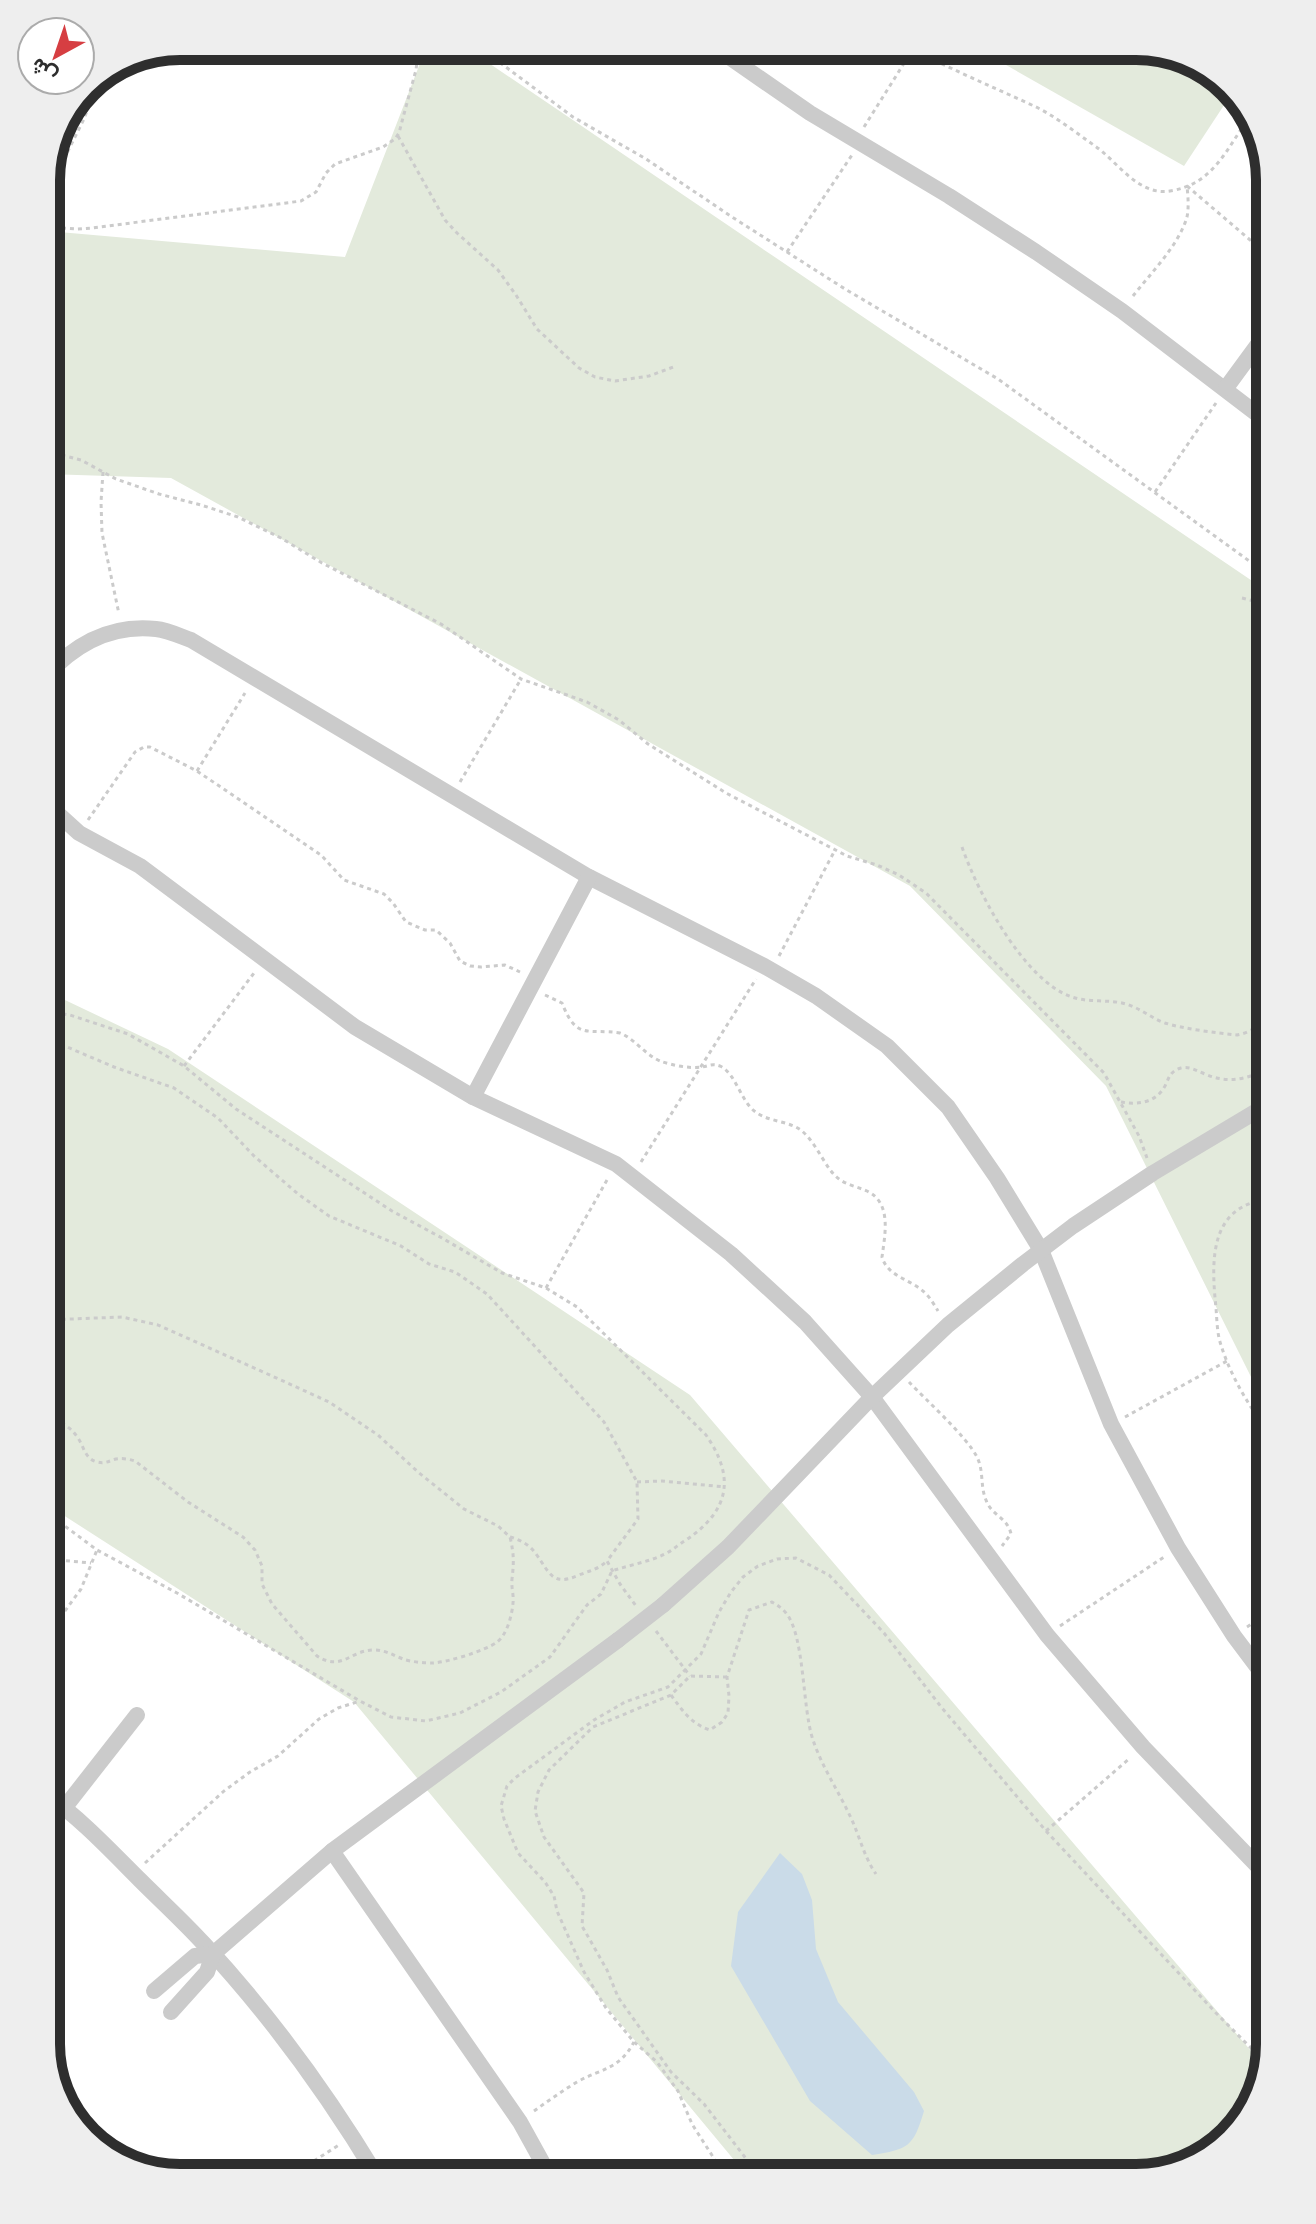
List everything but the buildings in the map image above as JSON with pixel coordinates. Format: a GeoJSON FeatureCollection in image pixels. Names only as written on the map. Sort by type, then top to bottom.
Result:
{"type":"FeatureCollection","features":[{"type":"Feature","properties":{"kind":"street"},"geometry":{"type":"LineString","coordinates":[[733,60],[810,113],[1036,252],[1122,311],[1256,413]]}},
{"type":"Feature","properties":{"kind":"street"},"geometry":{"type":"LineString","coordinates":[[1226,388],[1256,347]]}},
{"type":"Feature","properties":{"kind":"street"},"geometry":{"type":"LineString","coordinates":[[60,660],[91,640],[122,629],[157,629],[191,640],[589,877],[768,968],[816,996],[887,1046],[948,1107],[1041,1250],[1111,1424],[1178,1548],[1256,1665]]}},
{"type":"Feature","properties":{"kind":"street"},"geometry":{"type":"LineString","coordinates":[[60,816],[79,833],[140,866],[355,1027],[473,1097],[616,1164],[742,1263],[805,1322],[872,1397],[1047,1635],[1143,1747],[1256,1864]]}},
{"type":"Feature","properties":{"kind":"street"},"geometry":{"type":"LineString","coordinates":[[473,1097],[589,877]]}},
{"type":"Feature","properties":{"kind":"street"},"geometry":{"type":"LineString","coordinates":[[171,2012],[207,1972],[213,1954],[332,1851],[663,1605],[728,1547],[872,1397],[948,1325],[1041,1250],[1153,1173],[1256,1111]]}},
{"type":"Feature","properties":{"kind":"street"},"geometry":{"type":"LineString","coordinates":[[65,1807],[137,1715]]}},
{"type":"Feature","properties":{"kind":"street"},"geometry":{"type":"LineString","coordinates":[[60,1804],[213,1954],[293,2050],[370,2164]]}},
{"type":"Feature","properties":{"kind":"street"},"geometry":{"type":"LineString","coordinates":[[332,1851],[520,2122],[543,2164]]}},
{"type":"Feature","properties":{"kind":"street"},"geometry":{"type":"LineString","coordinates":[[154,1991],[195,1956],[213,1954]]}},
{"type":"Feature","properties":{"kind":"path"},"geometry":{"type":"LineString","coordinates":[[60,227],[92,228],[301,201],[316,192],[335,164],[383,147],[397,135],[417,60]]}},
{"type":"Feature","properties":{"kind":"path"},"geometry":{"type":"LineString","coordinates":[[496,60],[573,117],[646,159],[858,297],[998,379],[1256,566]]}},
{"type":"Feature","properties":{"kind":"path"},"geometry":{"type":"LineString","coordinates":[[787,252],[906,60]]}},
{"type":"Feature","properties":{"kind":"path"},"geometry":{"type":"LineString","coordinates":[[935,60],[1036,107],[1108,155],[1137,182],[1158,191],[1187,186],[1212,172],[1243,126]]}},
{"type":"Feature","properties":{"kind":"path"},"geometry":{"type":"LineString","coordinates":[[61,164],[91,100]]}},
{"type":"Feature","properties":{"kind":"path"},"geometry":{"type":"LineString","coordinates":[[397,135],[445,220],[498,270],[537,329],[579,368],[595,377],[615,381],[649,376],[676,366]]}},
{"type":"Feature","properties":{"kind":"path"},"geometry":{"type":"LineString","coordinates":[[1187,186],[1256,245]]}},
{"type":"Feature","properties":{"kind":"path"},"geometry":{"type":"LineString","coordinates":[[1122,311],[1175,241],[1186,219],[1189,203],[1187,186]]}},
{"type":"Feature","properties":{"kind":"path"},"geometry":{"type":"LineString","coordinates":[[1155,492],[1226,388]]}},
{"type":"Feature","properties":{"kind":"path"},"geometry":{"type":"LineString","coordinates":[[60,455],[81,460],[116,479],[238,517],[270,533],[441,624],[521,679],[587,702],[619,720],[648,744],[703,780],[835,850],[899,875],[926,893],[1104,1073],[1139,1136],[1153,1173]]}},
{"type":"Feature","properties":{"kind":"path"},"geometry":{"type":"LineString","coordinates":[[103,472],[102,533],[122,629]]}},
{"type":"Feature","properties":{"kind":"path"},"geometry":{"type":"LineString","coordinates":[[1242,598],[1256,602]]}},
{"type":"Feature","properties":{"kind":"path"},"geometry":{"type":"LineString","coordinates":[[197,771],[254,678]]}},
{"type":"Feature","properties":{"kind":"path"},"geometry":{"type":"LineString","coordinates":[[451,797],[521,679]]}},
{"type":"Feature","properties":{"kind":"path"},"geometry":{"type":"LineString","coordinates":[[79,833],[135,752],[150,747],[197,771],[321,855],[344,880],[384,894],[406,922],[425,930],[436,930],[450,943],[460,961],[481,967],[505,965],[562,1003],[569,1020],[577,1028],[627,1035],[636,1046],[661,1061],[702,1067],[715,1065],[727,1071],[742,1098],[758,1114],[799,1128],[816,1144],[837,1178],[875,1195],[884,1210],[884,1263],[892,1273],[926,1293],[948,1325]]}},
{"type":"Feature","properties":{"kind":"path"},"geometry":{"type":"LineString","coordinates":[[962,847],[977,883],[1005,932],[1030,966],[1062,992],[1082,999],[1126,1004],[1172,1024],[1237,1035],[1256,1026]]}},
{"type":"Feature","properties":{"kind":"path"},"geometry":{"type":"LineString","coordinates":[[633,1175],[768,968],[835,850]]}},
{"type":"Feature","properties":{"kind":"path"},"geometry":{"type":"LineString","coordinates":[[184,1066],[264,959]]}},
{"type":"Feature","properties":{"kind":"path"},"geometry":{"type":"LineString","coordinates":[[60,1013],[128,1034],[184,1066],[236,1109],[392,1211],[502,1273],[546,1288],[577,1307],[706,1435],[724,1471],[725,1487],[715,1514],[697,1532],[665,1554],[612,1571],[601,1594],[587,1605],[550,1657],[501,1692],[460,1713],[426,1721],[391,1717],[360,1701],[177,1593],[97,1550],[60,1522]]}},
{"type":"Feature","properties":{"kind":"path"},"geometry":{"type":"LineString","coordinates":[[60,1044],[174,1088],[218,1118],[254,1156],[329,1216],[401,1246],[429,1264],[455,1272],[487,1294],[604,1422],[637,1482],[638,1519],[600,1567],[568,1580],[560,1580],[546,1571],[535,1551],[527,1544],[464,1509],[378,1435],[329,1402],[158,1325],[122,1317],[60,1319]]}},
{"type":"Feature","properties":{"kind":"path"},"geometry":{"type":"LineString","coordinates":[[1121,1102],[1151,1100],[1165,1086],[1170,1074],[1180,1068],[1193,1069],[1216,1079],[1236,1080],[1256,1075]]}},
{"type":"Feature","properties":{"kind":"path"},"geometry":{"type":"LineString","coordinates":[[546,1288],[616,1164]]}},
{"type":"Feature","properties":{"kind":"path"},"geometry":{"type":"LineString","coordinates":[[1256,1200],[1239,1208],[1225,1221],[1216,1238],[1213,1283],[1220,1343],[1245,1399],[1256,1415]]}},
{"type":"Feature","properties":{"kind":"path"},"geometry":{"type":"LineString","coordinates":[[1111,1424],[1228,1361]]}},
{"type":"Feature","properties":{"kind":"path"},"geometry":{"type":"LineString","coordinates":[[898,1371],[977,1457],[985,1499],[1007,1523],[1011,1534],[992,1561]]}},
{"type":"Feature","properties":{"kind":"path"},"geometry":{"type":"LineString","coordinates":[[60,1422],[72,1430],[95,1462],[114,1459],[135,1461],[188,1502],[243,1537],[255,1550],[262,1566],[262,1584],[272,1604],[317,1656],[324,1660],[341,1662],[356,1653],[373,1650],[390,1652],[405,1660],[432,1663],[458,1658],[498,1642],[509,1623],[513,1602],[515,1568],[510,1537]]}},
{"type":"Feature","properties":{"kind":"path"},"geometry":{"type":"LineString","coordinates":[[637,1482],[662,1481],[725,1487]]}},
{"type":"Feature","properties":{"kind":"path"},"geometry":{"type":"LineString","coordinates":[[1047,1635],[1178,1548]]}},
{"type":"Feature","properties":{"kind":"path"},"geometry":{"type":"LineString","coordinates":[[60,1618],[81,1589],[97,1550]]}},
{"type":"Feature","properties":{"kind":"path"},"geometry":{"type":"LineString","coordinates":[[750,2164],[704,2104],[634,2042],[606,2008],[584,1972],[557,1911],[554,1896],[518,1853],[501,1806],[507,1786],[594,1720],[625,1702],[668,1687],[701,1654],[719,1612],[743,1577],[758,1566],[777,1559],[796,1558],[829,1575],[884,1633],[942,1708],[1046,1831],[1255,2052]]}},
{"type":"Feature","properties":{"kind":"path"},"geometry":{"type":"LineString","coordinates":[[60,1560],[91,1563]]}},
{"type":"Feature","properties":{"kind":"path"},"geometry":{"type":"LineString","coordinates":[[607,1561],[620,1584]]}},
{"type":"Feature","properties":{"kind":"path"},"geometry":{"type":"LineString","coordinates":[[671,1695],[698,1726],[710,1730],[722,1722],[728,1713],[727,1677],[749,1610],[772,1602],[780,1607],[787,1614],[794,1631],[813,1741],[876,1874]]}},
{"type":"Feature","properties":{"kind":"path"},"geometry":{"type":"LineString","coordinates":[[1234,1636],[1256,1621]]}},
{"type":"Feature","properties":{"kind":"path"},"geometry":{"type":"LineString","coordinates":[[686,1670],[690,1676]]}},
{"type":"Feature","properties":{"kind":"path"},"geometry":{"type":"LineString","coordinates":[[671,2072],[618,1997],[582,1926],[584,1893],[544,1837],[535,1811],[538,1792],[549,1770],[593,1727],[671,1695],[690,1676],[727,1677]]}},
{"type":"Feature","properties":{"kind":"path"},"geometry":{"type":"LineString","coordinates":[[133,1874],[224,1791],[278,1756],[319,1719],[338,1708],[360,1701]]}},
{"type":"Feature","properties":{"kind":"path"},"geometry":{"type":"LineString","coordinates":[[1046,1831],[1143,1747]]}},
{"type":"Feature","properties":{"kind":"path"},"geometry":{"type":"LineString","coordinates":[[520,2122],[581,2079],[617,2065],[634,2042]]}},
{"type":"Feature","properties":{"kind":"path"},"geometry":{"type":"LineString","coordinates":[[657,2062],[678,2091],[692,2124],[717,2164]]}},
{"type":"Feature","properties":{"kind":"path"},"geometry":{"type":"LineString","coordinates":[[309,2164],[353,2136]]}},
{"type":"Feature","properties":{"kind":"shaded area"},"geometry":{"type":"Polygon","coordinates":[[[421,60],[484,60],[1256,584],[1256,1387],[1106,1086],[910,886],[171,478],[60,474],[60,232],[345,257],[421,60]]]}},
{"type":"Feature","properties":{"kind":"shaded area"},"geometry":{"type":"Polygon","coordinates":[[[997,60],[1144,60],[1189,72],[1226,101],[1184,166],[997,60]]]}},
{"type":"Feature","properties":{"kind":"shaded area"},"geometry":{"type":"Polygon","coordinates":[[[66,145],[60,219],[60,172],[66,145]]]}},
{"type":"Feature","properties":{"kind":"shaded area"},"geometry":{"type":"Polygon","coordinates":[[[60,998],[168,1049],[690,1395],[1255,2056],[1247,2090],[1226,2123],[1203,2144],[1189,2152],[1152,2163],[737,2164],[354,1702],[60,1513],[60,998]]]}},
{"type":"Feature","properties":{"kind":"water"},"geometry":{"type":"Polygon","coordinates":[[[780,1853],[802,1874],[812,1900],[816,1949],[838,2002],[914,2092],[924,2111],[912,2140],[894,2151],[872,2155],[810,2101],[731,1966],[738,1912],[780,1853]]]}}]}
